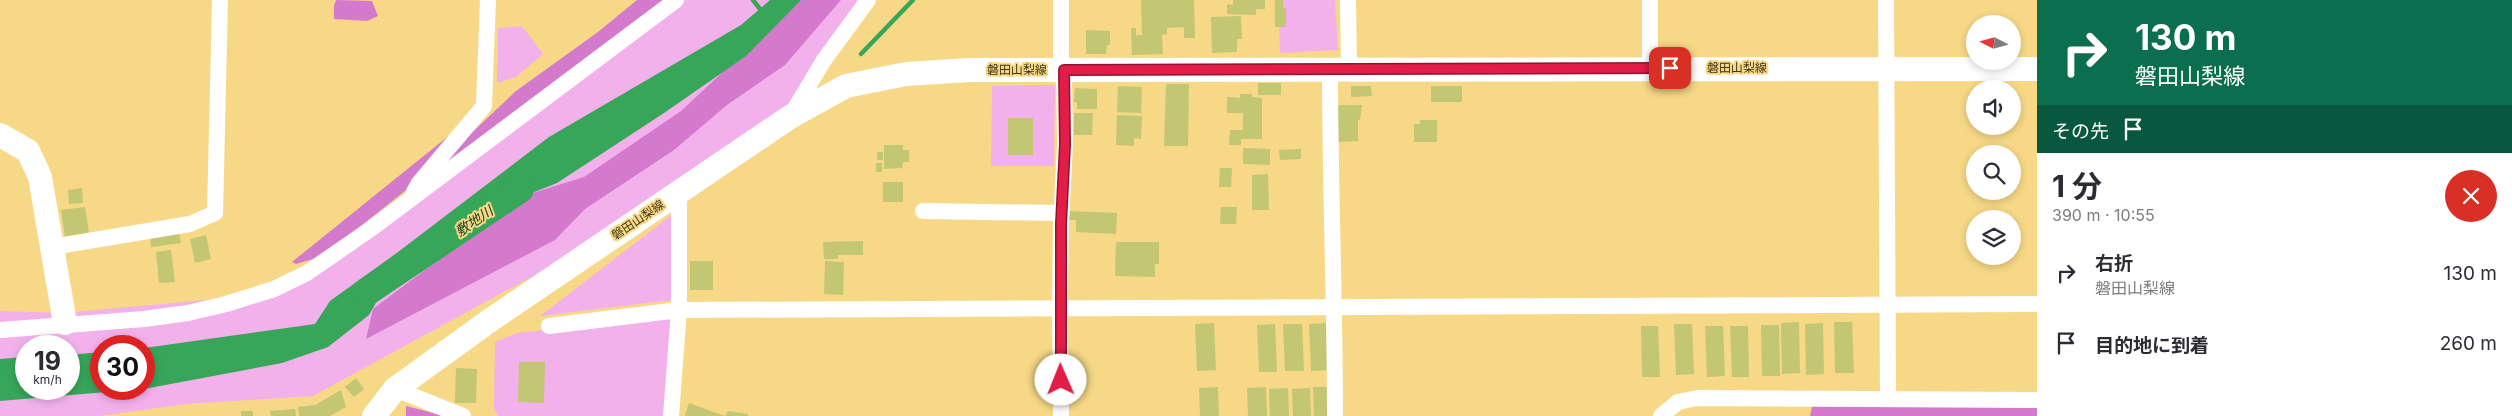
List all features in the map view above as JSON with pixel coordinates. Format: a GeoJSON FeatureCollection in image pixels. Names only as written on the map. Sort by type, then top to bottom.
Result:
{"type":"FeatureCollection","features":[{"type":"Feature","properties":{"kind":"main road","name":"磐田山梨線"},"geometry":{"type":"LineString","coordinates":[[374,416],[395,389],[489,321],[790,117],[846,86],[906,74],[970,70],[2037,68]]}},
{"type":"Feature","properties":{"kind":"main road"},"geometry":{"type":"LineString","coordinates":[[0,135],[28,151],[40,177],[65,324]]}},
{"type":"Feature","properties":{"kind":"street"},"geometry":{"type":"LineString","coordinates":[[52,247],[190,224],[215,213],[220,0]]}},
{"type":"Feature","properties":{"kind":"street"},"geometry":{"type":"LineString","coordinates":[[412,196],[419,184],[484,106],[488,0]]}},
{"type":"Feature","properties":{"kind":"street"},"geometry":{"type":"LineString","coordinates":[[0,330],[144,319],[188,312],[274,289],[321,264],[412,196],[424,190],[676,0]]}},
{"type":"Feature","properties":{"kind":"street"},"geometry":{"type":"LineString","coordinates":[[790,117],[824,60],[868,0]]}},
{"type":"Feature","properties":{"kind":"street"},"geometry":{"type":"LineString","coordinates":[[1061,0],[1065,144],[1060,309],[1061,416]]}},
{"type":"Feature","properties":{"kind":"street"},"geometry":{"type":"LineString","coordinates":[[1335,416],[1336,306],[1330,170],[1339,69],[1348,0]]}},
{"type":"Feature","properties":{"kind":"street"},"geometry":{"type":"LineString","coordinates":[[1650,0],[1650,68]]}},
{"type":"Feature","properties":{"kind":"street"},"geometry":{"type":"LineString","coordinates":[[1886,0],[1888,399]]}},
{"type":"Feature","properties":{"kind":"street"},"geometry":{"type":"LineString","coordinates":[[671,416],[679,310],[679,192]]}},
{"type":"Feature","properties":{"kind":"street"},"geometry":{"type":"LineString","coordinates":[[923,211],[1062,212]]}},
{"type":"Feature","properties":{"kind":"street"},"geometry":{"type":"LineString","coordinates":[[549,326],[679,310],[1887,303],[2037,304]]}},
{"type":"Feature","properties":{"kind":"street"},"geometry":{"type":"LineString","coordinates":[[0,323],[21,328]]}},
{"type":"Feature","properties":{"kind":"street"},"geometry":{"type":"LineString","coordinates":[[395,389],[464,416]]}},
{"type":"Feature","properties":{"kind":"street"},"geometry":{"type":"LineString","coordinates":[[1661,416],[1678,402],[1697,398],[2037,400]]}},
{"type":"Feature","properties":{"kind":"shaded area"},"geometry":{"type":"Polygon","coordinates":[[[336,0],[372,1],[378,16],[367,21],[334,19],[336,0]]]}},
{"type":"Feature","properties":{"kind":"shaded area"},"geometry":{"type":"Polygon","coordinates":[[[637,0],[679,0],[518,120],[425,175],[323,256],[296,264],[292,262],[451,134],[430,172],[516,91],[598,32],[637,0]]]}},
{"type":"Feature","properties":{"kind":"shaded area"},"geometry":{"type":"Polygon","coordinates":[[[673,0],[867,0],[798,105],[645,215],[313,396],[187,404],[98,416],[0,416],[0,311],[63,313],[285,293],[673,0]]]}},
{"type":"Feature","properties":{"kind":"shaded area"},"geometry":{"type":"Polygon","coordinates":[[[770,0],[801,0],[746,56],[664,113],[557,183],[489,210],[391,276],[369,315],[328,347],[282,363],[155,387],[155,346],[315,324],[330,301],[398,252],[549,137],[741,25],[770,0]]]}},
{"type":"Feature","properties":{"kind":"shaded area"},"geometry":{"type":"Polygon","coordinates":[[[800,0],[841,0],[785,65],[727,105],[674,150],[585,209],[555,240],[366,339],[373,309],[523,196],[584,177],[681,111],[800,0]]]}},
{"type":"Feature","properties":{"kind":"shaded area"},"geometry":{"type":"Polygon","coordinates":[[[1278,0],[1335,0],[1338,50],[1280,53],[1278,0]]]}},
{"type":"Feature","properties":{"kind":"shaded area"},"geometry":{"type":"Polygon","coordinates":[[[522,26],[543,54],[516,77],[497,83],[498,28],[522,26]]]}},
{"type":"Feature","properties":{"kind":"shaded area"},"geometry":{"type":"Polygon","coordinates":[[[1055,85],[1054,166],[991,166],[992,86],[1055,85]]]}},
{"type":"Feature","properties":{"kind":"shaded area"},"geometry":{"type":"Polygon","coordinates":[[[673,214],[672,300],[540,316],[673,214]]]}},
{"type":"Feature","properties":{"kind":"shaded area"},"geometry":{"type":"Polygon","coordinates":[[[670,317],[671,416],[498,416],[494,409],[495,342],[517,333],[670,317]]]}},
{"type":"Feature","properties":{"kind":"shaded area"},"geometry":{"type":"Polygon","coordinates":[[[90,353],[90,393],[80,394],[80,354],[90,353]]]}},
{"type":"Feature","properties":{"kind":"shaded area"},"geometry":{"type":"Polygon","coordinates":[[[15,358],[15,400],[0,401],[0,359],[15,358]]]}},
{"type":"Feature","properties":{"kind":"shaded area"},"geometry":{"type":"Polygon","coordinates":[[[1814,398],[2037,400],[2037,416],[1810,416],[1814,398]]]}},
{"type":"Feature","properties":{"kind":"shaded area"},"geometry":{"type":"Polygon","coordinates":[[[406,406],[445,416],[406,416],[406,406]]]}},
{"type":"Feature","properties":{"kind":"building"},"geometry":{"type":"Polygon","coordinates":[[[1141,0],[1194,0],[1195,38],[1184,38],[1184,27],[1167,28],[1167,34],[1162,35],[1163,54],[1132,55],[1131,28],[1136,28],[1136,35],[1142,35],[1141,0]]]}},
{"type":"Feature","properties":{"kind":"building"},"geometry":{"type":"Polygon","coordinates":[[[1233,0],[1265,0],[1265,9],[1256,9],[1256,15],[1227,14],[1227,4],[1233,5],[1233,0]]]}},
{"type":"Feature","properties":{"kind":"building"},"geometry":{"type":"Polygon","coordinates":[[[1275,0],[1283,0],[1283,8],[1286,8],[1286,27],[1275,27],[1275,0]]]}},
{"type":"Feature","properties":{"kind":"building"},"geometry":{"type":"Polygon","coordinates":[[[1241,16],[1242,39],[1237,39],[1237,52],[1212,53],[1211,17],[1241,16]]]}},
{"type":"Feature","properties":{"kind":"building"},"geometry":{"type":"Polygon","coordinates":[[[1086,30],[1110,31],[1110,45],[1107,45],[1106,54],[1086,54],[1086,30]]]}},
{"type":"Feature","properties":{"kind":"building"},"geometry":{"type":"Polygon","coordinates":[[[1258,83],[1281,83],[1281,95],[1258,95],[1258,83]]]}},
{"type":"Feature","properties":{"kind":"building"},"geometry":{"type":"Polygon","coordinates":[[[1166,84],[1189,84],[1188,146],[1164,146],[1166,84]]]}},
{"type":"Feature","properties":{"kind":"building"},"geometry":{"type":"Polygon","coordinates":[[[1118,86],[1142,87],[1141,113],[1117,112],[1118,86]]]}},
{"type":"Feature","properties":{"kind":"building"},"geometry":{"type":"Polygon","coordinates":[[[1351,86],[1371,86],[1372,96],[1351,97],[1351,86]]]}},
{"type":"Feature","properties":{"kind":"building"},"geometry":{"type":"Polygon","coordinates":[[[1431,86],[1462,86],[1462,102],[1431,102],[1431,86]]]}},
{"type":"Feature","properties":{"kind":"building"},"geometry":{"type":"Polygon","coordinates":[[[1075,88],[1097,89],[1097,109],[1077,109],[1077,102],[1074,102],[1075,88]]]}},
{"type":"Feature","properties":{"kind":"building"},"geometry":{"type":"Polygon","coordinates":[[[1240,94],[1252,94],[1252,97],[1262,98],[1262,139],[1241,139],[1241,145],[1229,145],[1230,130],[1243,130],[1243,113],[1227,113],[1227,97],[1240,98],[1240,94]]]}},
{"type":"Feature","properties":{"kind":"building"},"geometry":{"type":"Polygon","coordinates":[[[1337,105],[1362,105],[1360,120],[1358,120],[1358,141],[1337,142],[1337,105]]]}},
{"type":"Feature","properties":{"kind":"building"},"geometry":{"type":"Polygon","coordinates":[[[1074,113],[1093,113],[1092,135],[1074,135],[1074,113]]]}},
{"type":"Feature","properties":{"kind":"building"},"geometry":{"type":"Polygon","coordinates":[[[1117,115],[1142,116],[1141,139],[1134,138],[1134,146],[1116,145],[1117,115]]]}},
{"type":"Feature","properties":{"kind":"building"},"geometry":{"type":"Polygon","coordinates":[[[1008,118],[1033,118],[1033,155],[1008,155],[1008,118]]]}},
{"type":"Feature","properties":{"kind":"building"},"geometry":{"type":"Polygon","coordinates":[[[1420,120],[1437,120],[1437,142],[1414,142],[1414,124],[1420,124],[1420,120]]]}},
{"type":"Feature","properties":{"kind":"building"},"geometry":{"type":"Polygon","coordinates":[[[884,145],[903,145],[903,150],[909,150],[909,162],[903,162],[902,168],[884,169],[884,145]]]}},
{"type":"Feature","properties":{"kind":"building"},"geometry":{"type":"Polygon","coordinates":[[[1243,148],[1270,149],[1270,165],[1243,164],[1243,148]]]}},
{"type":"Feature","properties":{"kind":"building"},"geometry":{"type":"Polygon","coordinates":[[[1301,149],[1301,159],[1280,160],[1279,150],[1301,149]]]}},
{"type":"Feature","properties":{"kind":"building"},"geometry":{"type":"Polygon","coordinates":[[[877,152],[883,152],[883,160],[877,160],[877,152]]]}},
{"type":"Feature","properties":{"kind":"building"},"geometry":{"type":"Polygon","coordinates":[[[876,163],[882,163],[882,172],[876,172],[876,163]]]}},
{"type":"Feature","properties":{"kind":"building"},"geometry":{"type":"Polygon","coordinates":[[[1220,168],[1232,168],[1231,187],[1219,187],[1220,168]]]}},
{"type":"Feature","properties":{"kind":"building"},"geometry":{"type":"Polygon","coordinates":[[[1268,174],[1269,210],[1252,210],[1252,175],[1268,174]]]}},
{"type":"Feature","properties":{"kind":"building"},"geometry":{"type":"Polygon","coordinates":[[[883,182],[903,182],[903,202],[883,202],[883,182]]]}},
{"type":"Feature","properties":{"kind":"building"},"geometry":{"type":"Polygon","coordinates":[[[82,188],[83,203],[69,204],[68,190],[82,188]]]}},
{"type":"Feature","properties":{"kind":"building"},"geometry":{"type":"Polygon","coordinates":[[[85,207],[89,234],[65,238],[61,210],[85,207]]]}},
{"type":"Feature","properties":{"kind":"building"},"geometry":{"type":"Polygon","coordinates":[[[1221,207],[1237,207],[1236,224],[1220,224],[1221,207]]]}},
{"type":"Feature","properties":{"kind":"building"},"geometry":{"type":"Polygon","coordinates":[[[1069,211],[1117,213],[1116,234],[1076,232],[1076,220],[1069,220],[1069,211]]]}},
{"type":"Feature","properties":{"kind":"building"},"geometry":{"type":"Polygon","coordinates":[[[179,231],[181,243],[151,247],[150,235],[179,231]]]}},
{"type":"Feature","properties":{"kind":"building"},"geometry":{"type":"Polygon","coordinates":[[[206,235],[211,259],[195,263],[190,239],[206,235]]]}},
{"type":"Feature","properties":{"kind":"building"},"geometry":{"type":"Polygon","coordinates":[[[863,241],[863,255],[838,255],[838,259],[824,259],[823,242],[863,241]]]}},
{"type":"Feature","properties":{"kind":"building"},"geometry":{"type":"Polygon","coordinates":[[[1116,242],[1159,242],[1159,264],[1155,264],[1155,277],[1115,276],[1116,242]]]}},
{"type":"Feature","properties":{"kind":"building"},"geometry":{"type":"Polygon","coordinates":[[[171,250],[175,282],[159,283],[156,252],[171,250]]]}},
{"type":"Feature","properties":{"kind":"building"},"geometry":{"type":"Polygon","coordinates":[[[690,261],[713,261],[713,290],[690,290],[690,261]]]}},
{"type":"Feature","properties":{"kind":"building"},"geometry":{"type":"Polygon","coordinates":[[[825,261],[844,262],[843,295],[824,294],[825,261]]]}},
{"type":"Feature","properties":{"kind":"building"},"geometry":{"type":"Polygon","coordinates":[[[1799,322],[1800,373],[1782,374],[1781,323],[1799,322]]]}},
{"type":"Feature","properties":{"kind":"building"},"geometry":{"type":"Polygon","coordinates":[[[1834,322],[1852,322],[1854,373],[1835,373],[1834,322]]]}},
{"type":"Feature","properties":{"kind":"building"},"geometry":{"type":"Polygon","coordinates":[[[1214,323],[1216,370],[1197,371],[1195,324],[1214,323]]]}},
{"type":"Feature","properties":{"kind":"building"},"geometry":{"type":"Polygon","coordinates":[[[1328,323],[1330,370],[1311,371],[1309,324],[1328,323]]]}},
{"type":"Feature","properties":{"kind":"building"},"geometry":{"type":"Polygon","coordinates":[[[1823,323],[1824,374],[1806,375],[1805,324],[1823,323]]]}},
{"type":"Feature","properties":{"kind":"building"},"geometry":{"type":"Polygon","coordinates":[[[1275,324],[1277,372],[1259,372],[1257,325],[1275,324]]]}},
{"type":"Feature","properties":{"kind":"building"},"geometry":{"type":"Polygon","coordinates":[[[1283,324],[1302,324],[1304,371],[1285,371],[1283,324]]]}},
{"type":"Feature","properties":{"kind":"building"},"geometry":{"type":"Polygon","coordinates":[[[1674,324],[1692,324],[1694,374],[1676,375],[1674,324]]]}},
{"type":"Feature","properties":{"kind":"building"},"geometry":{"type":"Polygon","coordinates":[[[1761,325],[1779,325],[1780,376],[1762,376],[1761,325]]]}},
{"type":"Feature","properties":{"kind":"building"},"geometry":{"type":"Polygon","coordinates":[[[1641,326],[1658,326],[1660,377],[1642,377],[1641,326]]]}},
{"type":"Feature","properties":{"kind":"building"},"geometry":{"type":"Polygon","coordinates":[[[1705,326],[1723,326],[1725,376],[1707,377],[1705,326]]]}},
{"type":"Feature","properties":{"kind":"building"},"geometry":{"type":"Polygon","coordinates":[[[1730,326],[1748,326],[1749,377],[1732,377],[1730,326]]]}},
{"type":"Feature","properties":{"kind":"building"},"geometry":{"type":"Polygon","coordinates":[[[519,362],[545,362],[544,403],[518,402],[519,362]]]}},
{"type":"Feature","properties":{"kind":"building"},"geometry":{"type":"Polygon","coordinates":[[[456,368],[477,369],[476,403],[455,403],[456,368]]]}},
{"type":"Feature","properties":{"kind":"building"},"geometry":{"type":"Polygon","coordinates":[[[356,378],[364,389],[354,397],[345,387],[356,378]]]}},
{"type":"Feature","properties":{"kind":"building"},"geometry":{"type":"Polygon","coordinates":[[[1218,387],[1219,416],[1200,416],[1199,388],[1218,387]]]}},
{"type":"Feature","properties":{"kind":"building"},"geometry":{"type":"Polygon","coordinates":[[[1266,387],[1267,416],[1248,416],[1247,388],[1266,387]]]}},
{"type":"Feature","properties":{"kind":"building"},"geometry":{"type":"Polygon","coordinates":[[[1313,387],[1332,387],[1333,416],[1314,416],[1313,387]]]}},
{"type":"Feature","properties":{"kind":"building"},"geometry":{"type":"Polygon","coordinates":[[[1288,388],[1289,416],[1270,416],[1269,389],[1288,388]]]}},
{"type":"Feature","properties":{"kind":"building"},"geometry":{"type":"Polygon","coordinates":[[[1310,388],[1311,416],[1293,416],[1292,389],[1310,388]]]}},
{"type":"Feature","properties":{"kind":"building"},"geometry":{"type":"Polygon","coordinates":[[[341,390],[346,407],[330,416],[299,416],[298,407],[315,405],[341,390]]]}},
{"type":"Feature","properties":{"kind":"building"},"geometry":{"type":"Polygon","coordinates":[[[689,403],[725,416],[687,416],[685,415],[689,403]]]}},
{"type":"Feature","properties":{"kind":"building"},"geometry":{"type":"Polygon","coordinates":[[[295,409],[296,416],[271,416],[270,411],[295,409]]]}},
{"type":"Feature","properties":{"kind":"building"},"geometry":{"type":"Polygon","coordinates":[[[241,411],[253,411],[253,416],[241,416],[241,411]]]}},
{"type":"Feature","properties":{"kind":"building"},"geometry":{"type":"Polygon","coordinates":[[[728,411],[748,414],[748,416],[725,416],[728,411]]]}},
{"type":"Feature","properties":{"kind":"waterway"},"geometry":{"type":"LineString","coordinates":[[753,0],[760,9]]}},
{"type":"Feature","properties":{"kind":"waterway"},"geometry":{"type":"LineString","coordinates":[[861,54],[913,0]]}},
{"type":"Feature","properties":{"kind":"waterway","name":"敷地川"},"geometry":{"type":"LineString","coordinates":[[365,293],[520,189]]}},
{"type":"Feature","properties":{"kind":"route"},"geometry":{"type":"LineString","coordinates":[[1061,380],[1061,224],[1065,144],[1064,70],[1670,68]]}}]}
